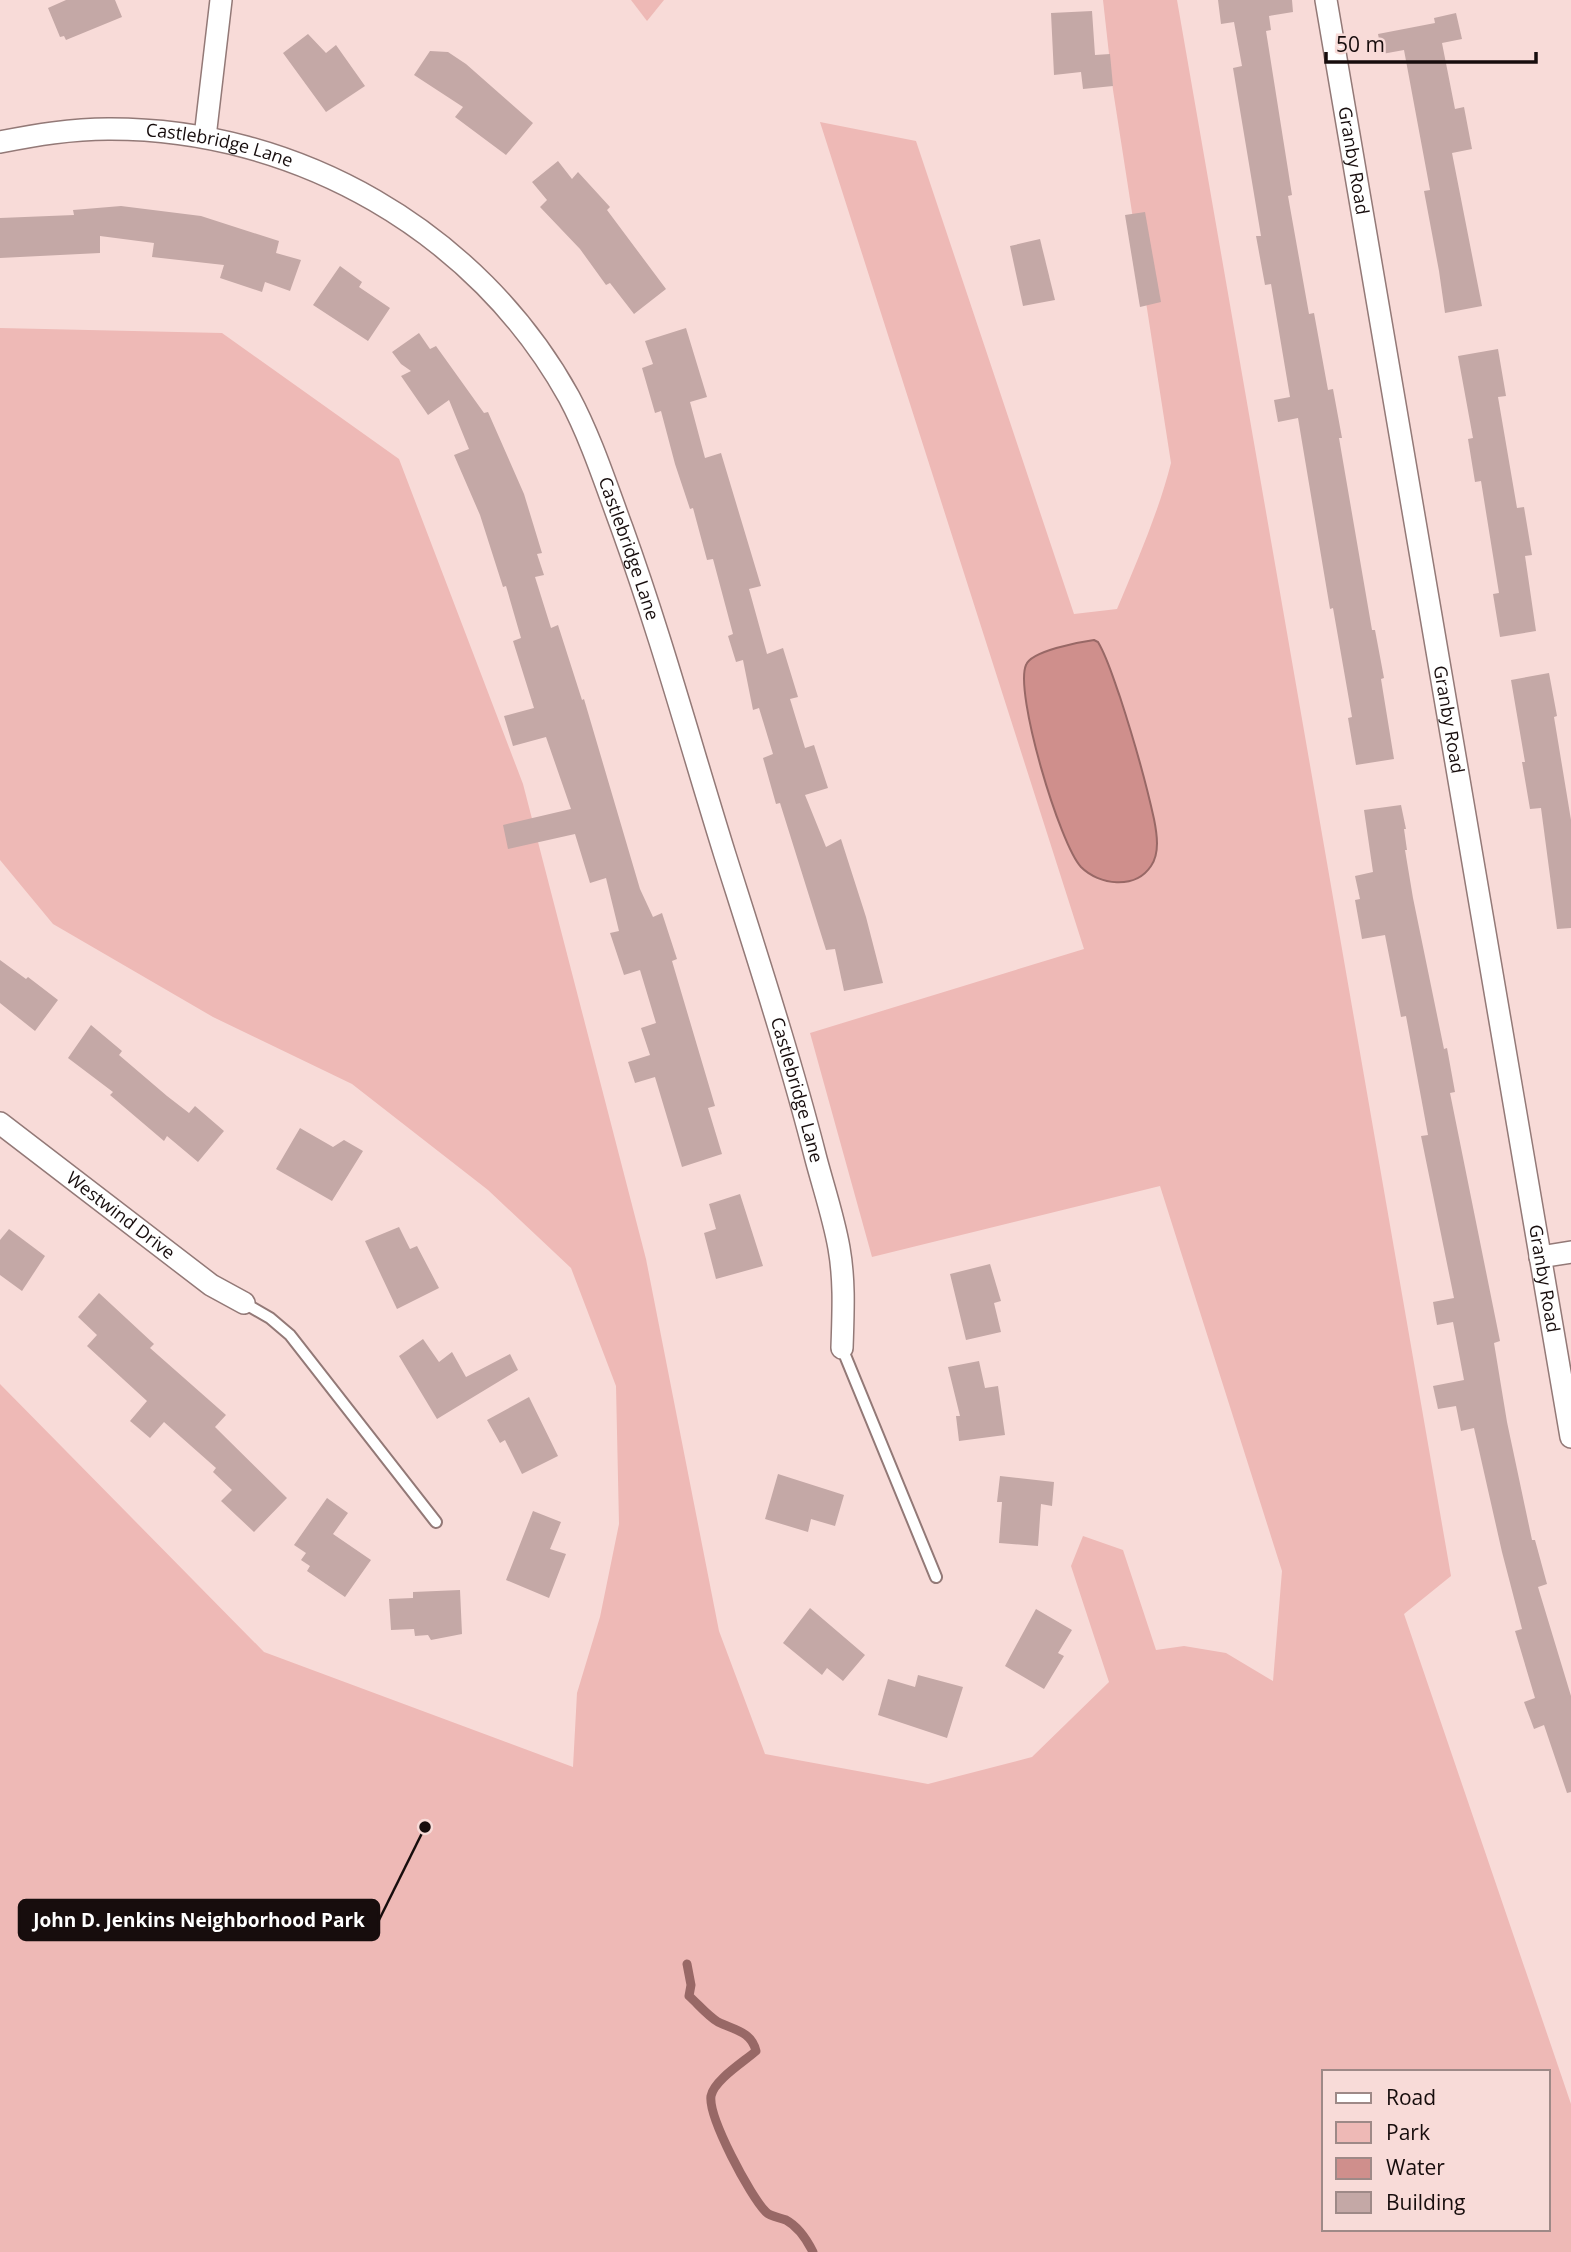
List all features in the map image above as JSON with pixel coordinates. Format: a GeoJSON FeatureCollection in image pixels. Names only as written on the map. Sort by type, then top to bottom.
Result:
{"type":"FeatureCollection","features":[{"type":"Feature","properties":{"kind":"street"},"geometry":{"type":"LineString","coordinates":[[205,137],[221,0]]}},
{"type":"Feature","properties":{"kind":"street","name":"Granby Road"},"geometry":{"type":"LineString","coordinates":[[1326,0],[1571,1437]]}},
{"type":"Feature","properties":{"kind":"street","name":"Castlebridge Lane"},"geometry":{"type":"LineString","coordinates":[[0,142],[49,133],[107,128],[176,132],[256,148],[323,172],[415,225],[462,263],[504,306],[541,354],[569,398],[601,470],[642,582],[793,1071],[839,1248],[844,1292],[842,1348]]}},
{"type":"Feature","properties":{"kind":"street","name":"Westwind Drive"},"geometry":{"type":"LineString","coordinates":[[0,1123],[211,1285],[244,1303]]}},
{"type":"Feature","properties":{"kind":"street"},"geometry":{"type":"LineString","coordinates":[[1540,1257],[1571,1252]]}},
{"type":"Feature","properties":{"kind":"lane"},"geometry":{"type":"LineString","coordinates":[[244,1303],[270,1318],[290,1335],[436,1522]]}},
{"type":"Feature","properties":{"kind":"lane"},"geometry":{"type":"LineString","coordinates":[[842,1348],[936,1577]]}},
{"type":"Feature","properties":{"kind":"green space"},"geometry":{"type":"Polygon","coordinates":[[[631,0],[664,0],[647,21],[631,0]]]}},
{"type":"Feature","properties":{"kind":"green space"},"geometry":{"type":"Polygon","coordinates":[[[1103,0],[1177,0],[1451,1576],[1404,1614],[1571,2104],[1571,2252],[0,2252],[0,1384],[264,1652],[573,1767],[577,1693],[600,1617],[619,1524],[616,1386],[571,1268],[488,1190],[352,1084],[213,1017],[53,924],[0,860],[0,328],[222,333],[399,459],[523,784],[646,1259],[719,1631],[765,1754],[928,1784],[1032,1757],[1109,1682],[1071,1566],[1083,1536],[1123,1550],[1156,1650],[1184,1646],[1226,1653],[1273,1681],[1282,1571],[1160,1186],[872,1257],[810,1033],[1084,949],[820,122],[916,141],[1074,614],[1117,609],[1153,519],[1171,463],[1113,90],[1103,0]]]}},
{"type":"Feature","properties":{"kind":"water"},"geometry":{"type":"Polygon","coordinates":[[[1094,640],[1105,655],[1120,697],[1143,773],[1156,831],[1157,849],[1154,861],[1144,874],[1127,882],[1097,878],[1081,867],[1072,853],[1051,801],[1027,705],[1024,681],[1026,665],[1030,660],[1056,648],[1094,640]]]}},
{"type":"Feature","properties":{"kind":"building"},"geometry":{"type":"Polygon","coordinates":[[[66,0],[115,0],[122,17],[66,40],[64,36],[60,37],[48,8],[66,0]]]}},
{"type":"Feature","properties":{"kind":"building"},"geometry":{"type":"Polygon","coordinates":[[[1218,0],[1292,0],[1293,12],[1269,16],[1271,30],[1266,31],[1292,195],[1288,196],[1309,314],[1314,313],[1328,390],[1333,389],[1372,630],[1375,630],[1384,678],[1381,679],[1394,759],[1356,765],[1348,718],[1352,717],[1333,608],[1330,609],[1298,418],[1278,422],[1274,400],[1290,397],[1271,284],[1265,285],[1256,236],[1261,236],[1233,68],[1242,66],[1234,22],[1221,24],[1218,0]]]}},
{"type":"Feature","properties":{"kind":"building"},"geometry":{"type":"Polygon","coordinates":[[[1092,11],[1095,55],[1110,54],[1113,86],[1083,89],[1081,72],[1054,75],[1051,13],[1092,11]]]}},
{"type":"Feature","properties":{"kind":"building"},"geometry":{"type":"Polygon","coordinates":[[[1456,13],[1462,39],[1442,43],[1455,109],[1464,107],[1472,149],[1452,153],[1482,306],[1445,313],[1424,191],[1430,190],[1404,50],[1382,54],[1378,34],[1435,23],[1434,18],[1456,13]]]}},
{"type":"Feature","properties":{"kind":"building"},"geometry":{"type":"Polygon","coordinates":[[[308,34],[326,53],[336,45],[365,86],[326,112],[283,53],[308,34]]]}},
{"type":"Feature","properties":{"kind":"building"},"geometry":{"type":"Polygon","coordinates":[[[430,51],[448,52],[466,64],[533,123],[506,155],[455,117],[463,107],[414,75],[430,51]]]}},
{"type":"Feature","properties":{"kind":"building"},"geometry":{"type":"Polygon","coordinates":[[[558,161],[572,179],[578,172],[610,207],[607,210],[666,289],[634,314],[610,283],[606,285],[580,249],[540,207],[547,200],[532,182],[558,161]]]}},
{"type":"Feature","properties":{"kind":"building"},"geometry":{"type":"Polygon","coordinates":[[[121,206],[201,216],[279,241],[276,253],[301,260],[290,291],[265,282],[262,292],[220,278],[224,265],[152,257],[154,243],[100,236],[100,253],[0,258],[0,218],[74,215],[73,210],[121,206]]]}},
{"type":"Feature","properties":{"kind":"building"},"geometry":{"type":"Polygon","coordinates":[[[1145,212],[1161,302],[1140,307],[1125,215],[1145,212]]]}},
{"type":"Feature","properties":{"kind":"building"},"geometry":{"type":"Polygon","coordinates":[[[1040,239],[1055,300],[1023,306],[1010,246],[1040,239]]]}},
{"type":"Feature","properties":{"kind":"building"},"geometry":{"type":"Polygon","coordinates":[[[340,266],[362,282],[359,287],[390,308],[368,341],[313,305],[340,266]]]}},
{"type":"Feature","properties":{"kind":"building"},"geometry":{"type":"Polygon","coordinates":[[[686,328],[707,397],[690,402],[705,458],[721,453],[761,586],[749,589],[767,654],[783,648],[798,697],[790,699],[805,748],[814,745],[828,788],[805,795],[826,847],[841,839],[866,917],[883,983],[844,991],[835,949],[826,950],[780,803],[776,804],[763,758],[773,754],[759,708],[753,710],[743,660],[736,662],[728,636],[733,634],[713,559],[707,560],[693,508],[690,509],[675,464],[661,411],[655,413],[642,368],[653,364],[645,341],[686,328]]]}},
{"type":"Feature","properties":{"kind":"building"},"geometry":{"type":"Polygon","coordinates":[[[419,333],[430,349],[436,346],[484,413],[488,412],[524,494],[542,553],[537,554],[544,575],[535,577],[551,628],[558,625],[582,700],[584,699],[640,889],[653,917],[662,913],[677,959],[672,961],[715,1106],[708,1108],[722,1154],[682,1167],[655,1077],[635,1083],[628,1062],[650,1055],[641,1028],[656,1023],[640,970],[624,975],[610,933],[619,931],[606,878],[590,883],[575,834],[508,849],[503,825],[571,809],[546,737],[513,746],[504,716],[534,708],[513,641],[521,638],[506,586],[503,587],[480,515],[454,455],[469,449],[449,400],[428,415],[401,376],[411,371],[401,364],[392,352],[419,333]]]}},
{"type":"Feature","properties":{"kind":"building"},"geometry":{"type":"Polygon","coordinates":[[[1498,349],[1506,396],[1498,397],[1517,508],[1524,507],[1532,555],[1525,556],[1536,631],[1500,637],[1493,594],[1499,593],[1481,481],[1475,482],[1468,439],[1473,438],[1458,356],[1498,349]]]}},
{"type":"Feature","properties":{"kind":"building"},"geometry":{"type":"Polygon","coordinates":[[[1549,673],[1571,820],[1571,928],[1557,929],[1541,808],[1530,809],[1511,680],[1549,673]]]}},
{"type":"Feature","properties":{"kind":"building"},"geometry":{"type":"Polygon","coordinates":[[[1401,805],[1413,898],[1444,1049],[1447,1048],[1455,1092],[1450,1093],[1500,1341],[1494,1343],[1507,1422],[1532,1540],[1535,1540],[1547,1584],[1538,1587],[1571,1696],[1571,1792],[1567,1793],[1544,1725],[1534,1729],[1524,1702],[1535,1698],[1515,1631],[1522,1629],[1474,1428],[1461,1431],[1456,1406],[1438,1409],[1433,1386],[1464,1380],[1453,1322],[1437,1325],[1433,1302],[1454,1298],[1421,1136],[1428,1135],[1406,1016],[1401,1017],[1385,935],[1362,939],[1355,900],[1360,899],[1355,876],[1373,872],[1364,810],[1401,805]]]}},
{"type":"Feature","properties":{"kind":"building"},"geometry":{"type":"Polygon","coordinates":[[[0,960],[58,1000],[35,1031],[0,1003],[0,960]]]}},
{"type":"Feature","properties":{"kind":"building"},"geometry":{"type":"Polygon","coordinates":[[[91,1025],[122,1051],[119,1055],[167,1096],[189,1113],[195,1106],[224,1131],[198,1162],[167,1136],[164,1141],[110,1095],[113,1092],[68,1058],[91,1025]]]}},
{"type":"Feature","properties":{"kind":"building"},"geometry":{"type":"Polygon","coordinates":[[[300,1128],[333,1147],[344,1140],[363,1151],[332,1201],[276,1169],[300,1128]]]}},
{"type":"Feature","properties":{"kind":"building"},"geometry":{"type":"Polygon","coordinates":[[[740,1194],[763,1266],[716,1279],[704,1233],[716,1229],[709,1204],[740,1194]]]}},
{"type":"Feature","properties":{"kind":"building"},"geometry":{"type":"Polygon","coordinates":[[[399,1227],[410,1249],[417,1246],[439,1288],[397,1309],[365,1241],[399,1227]]]}},
{"type":"Feature","properties":{"kind":"building"},"geometry":{"type":"Polygon","coordinates":[[[9,1229],[45,1256],[22,1291],[0,1275],[0,1240],[9,1229]]]}},
{"type":"Feature","properties":{"kind":"building"},"geometry":{"type":"Polygon","coordinates":[[[990,1264],[1001,1301],[994,1303],[1001,1332],[966,1340],[950,1274],[990,1264]]]}},
{"type":"Feature","properties":{"kind":"building"},"geometry":{"type":"Polygon","coordinates":[[[99,1293],[154,1344],[150,1348],[226,1415],[215,1427],[287,1498],[254,1532],[221,1501],[232,1490],[213,1472],[216,1468],[164,1422],[150,1438],[130,1421],[147,1401],[87,1346],[97,1335],[78,1317],[99,1293]]]}},
{"type":"Feature","properties":{"kind":"building"},"geometry":{"type":"Polygon","coordinates":[[[423,1339],[439,1362],[452,1352],[466,1377],[510,1354],[518,1370],[437,1419],[399,1356],[423,1339]]]}},
{"type":"Feature","properties":{"kind":"building"},"geometry":{"type":"Polygon","coordinates":[[[979,1361],[985,1388],[998,1386],[1005,1435],[959,1441],[956,1416],[960,1416],[948,1367],[979,1361]]]}},
{"type":"Feature","properties":{"kind":"building"},"geometry":{"type":"Polygon","coordinates":[[[529,1397],[558,1456],[522,1474],[505,1440],[500,1443],[487,1420],[529,1397]]]}},
{"type":"Feature","properties":{"kind":"building"},"geometry":{"type":"Polygon","coordinates":[[[778,1474],[844,1495],[835,1526],[811,1519],[808,1532],[765,1519],[778,1474]]]}},
{"type":"Feature","properties":{"kind":"building"},"geometry":{"type":"Polygon","coordinates":[[[1000,1476],[1054,1482],[1052,1506],[1041,1504],[1038,1546],[999,1543],[1002,1502],[997,1502],[1000,1476]]]}},
{"type":"Feature","properties":{"kind":"building"},"geometry":{"type":"Polygon","coordinates":[[[327,1498],[348,1513],[333,1534],[371,1560],[345,1597],[307,1571],[310,1566],[301,1560],[306,1553],[294,1545],[327,1498]]]}},
{"type":"Feature","properties":{"kind":"building"},"geometry":{"type":"Polygon","coordinates":[[[533,1511],[561,1522],[550,1549],[566,1554],[549,1598],[506,1580],[533,1511]]]}},
{"type":"Feature","properties":{"kind":"building"},"geometry":{"type":"Polygon","coordinates":[[[460,1590],[462,1634],[431,1640],[428,1635],[415,1636],[414,1629],[391,1630],[389,1599],[413,1598],[413,1592],[460,1590]]]}},
{"type":"Feature","properties":{"kind":"building"},"geometry":{"type":"Polygon","coordinates":[[[810,1608],[865,1655],[843,1681],[827,1668],[822,1675],[783,1643],[810,1608]]]}},
{"type":"Feature","properties":{"kind":"building"},"geometry":{"type":"Polygon","coordinates":[[[1036,1609],[1072,1630],[1058,1653],[1064,1656],[1044,1689],[1005,1666],[1036,1609]]]}},
{"type":"Feature","properties":{"kind":"building"},"geometry":{"type":"Polygon","coordinates":[[[918,1675],[963,1687],[947,1738],[878,1715],[888,1679],[915,1687],[918,1675]]]}},
{"type":"Feature","properties":{"kind":"waterway"},"geometry":{"type":"LineString","coordinates":[[687,1964],[691,1985],[689,1996],[718,2022],[746,2035],[756,2051],[724,2077],[713,2090],[712,2106],[723,2138],[759,2203],[768,2214],[795,2226],[813,2252]]}},
{"type":"Feature","properties":{"kind":"place","name":"John D. Jenkins Neighborhood Park"},"geometry":{"type":"Point","coordinates":[425,1827]}}]}
